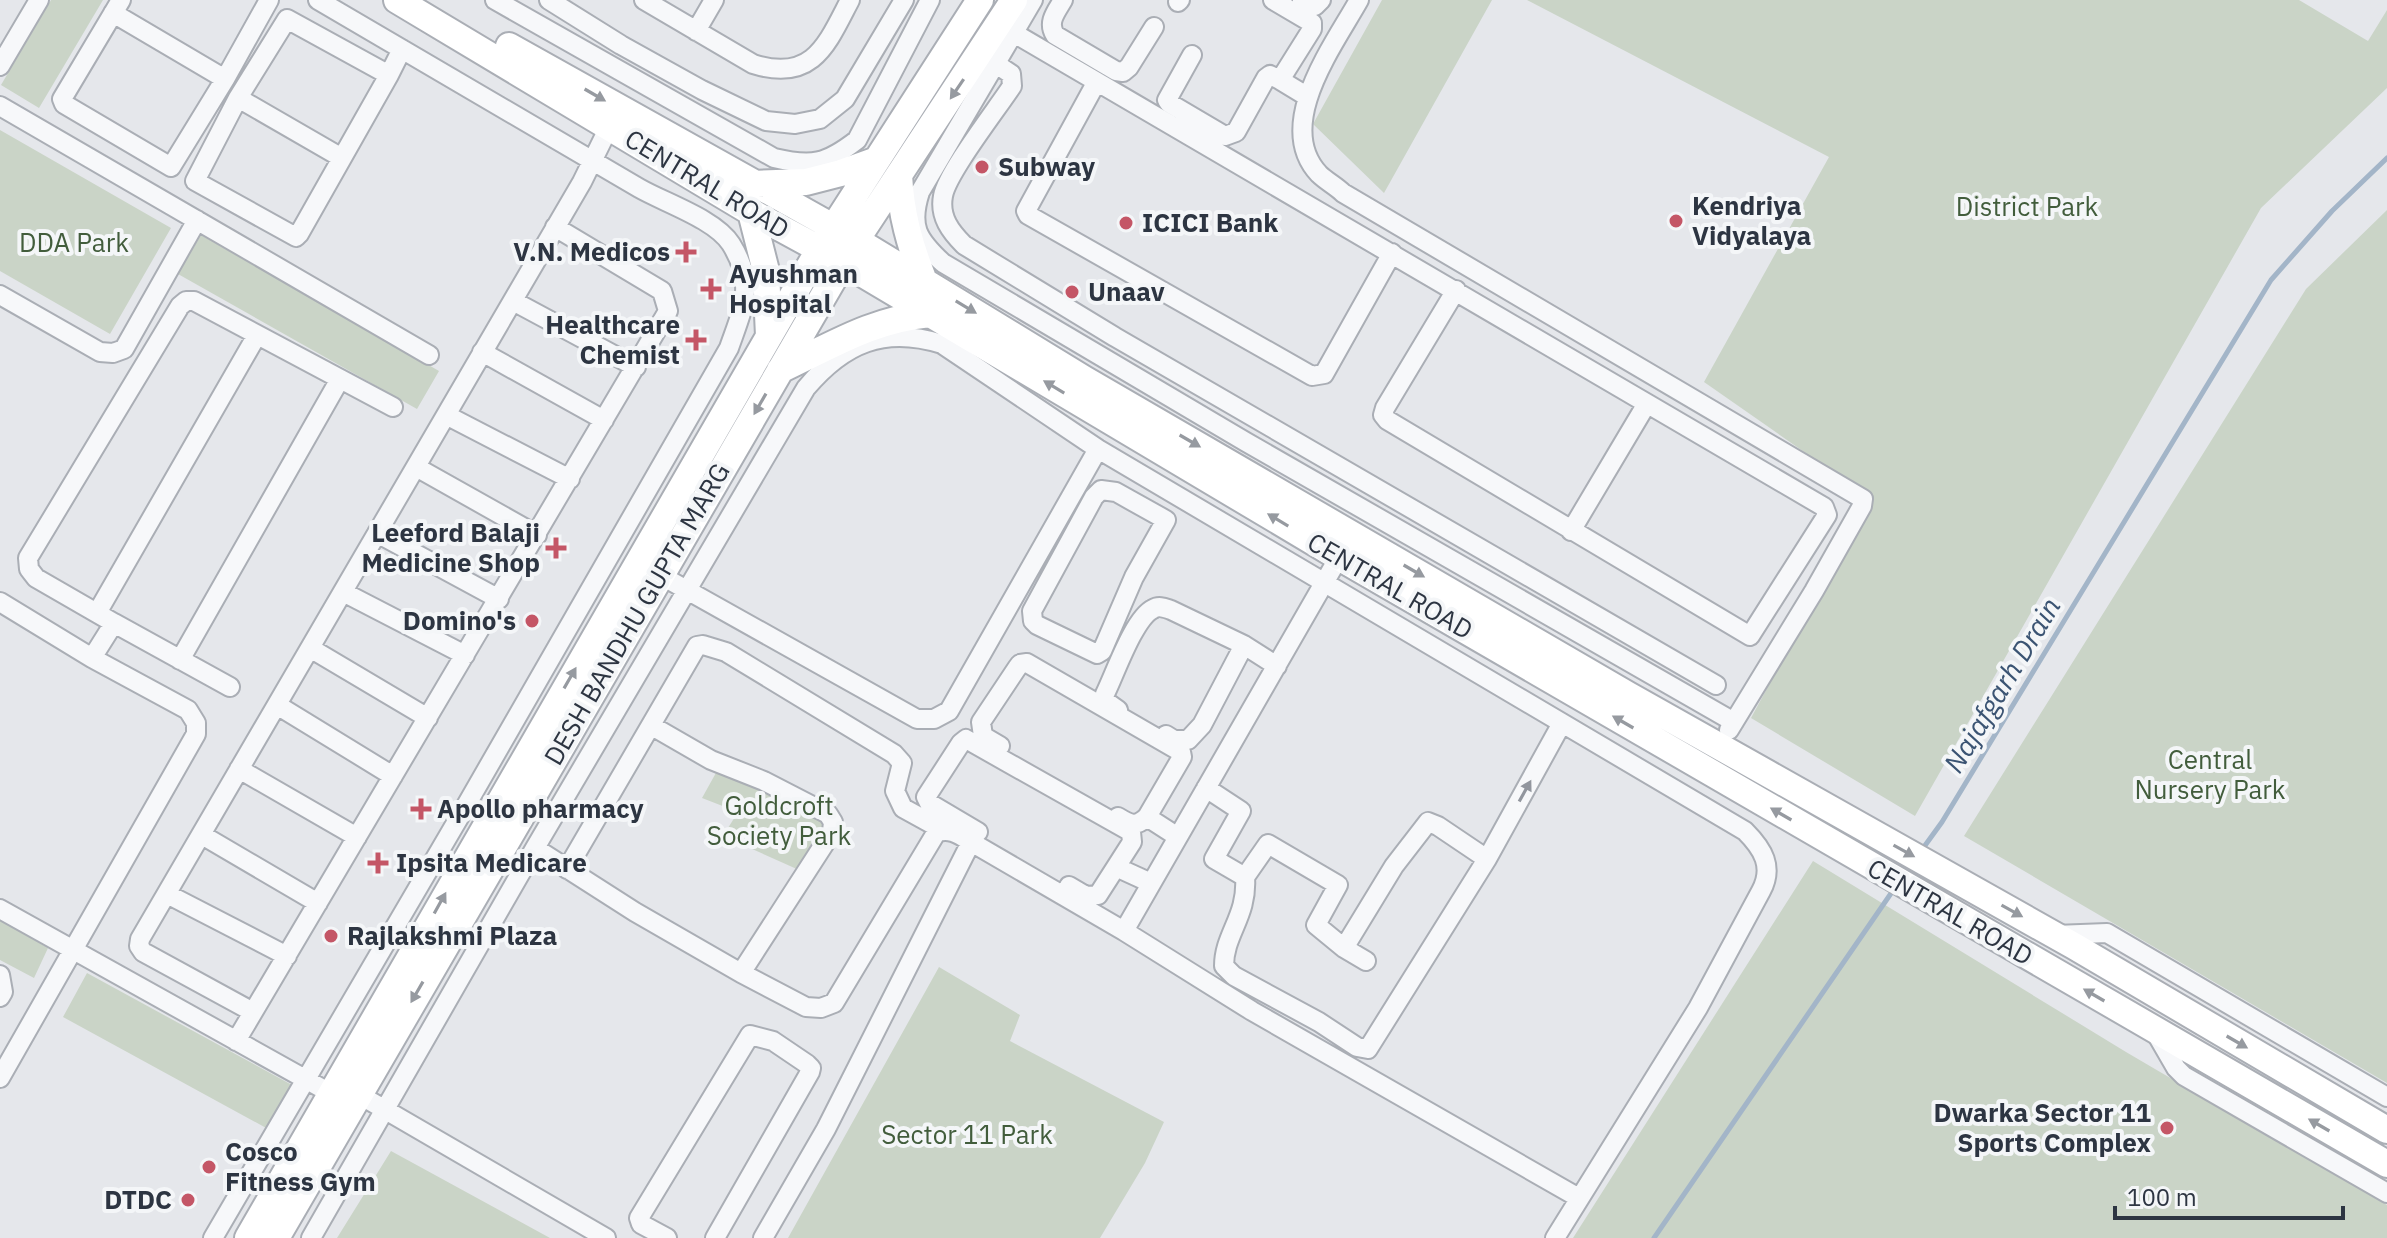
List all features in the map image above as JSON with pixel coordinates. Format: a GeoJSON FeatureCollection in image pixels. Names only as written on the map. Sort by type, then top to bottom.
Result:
{"type":"FeatureCollection","features":[{"type":"Feature","properties":{"kind":"main road","name":"CENTRAL ROAD"},"geometry":{"type":"LineString","coordinates":[[397,0],[819,250],[844,243],[924,281],[1098,387],[1718,747],[2055,935],[2387,1130]]}},
{"type":"Feature","properties":{"kind":"main road","name":"CENTRAL ROAD"},"geometry":{"type":"LineString","coordinates":[[430,0],[752,184],[844,243],[930,314],[1339,557],[2387,1164]]}},
{"type":"Feature","properties":{"kind":"main road","name":"DESH BANDHU GUPTA MARG"},"geometry":{"type":"LineString","coordinates":[[276,1238],[780,370],[844,243],[877,160],[980,0]]}},
{"type":"Feature","properties":{"kind":"main road","name":"DESH BANDHU GUPTA MARG"},"geometry":{"type":"LineString","coordinates":[[844,243],[989,59],[1007,29],[1014,0]]}},
{"type":"Feature","properties":{"kind":"main road"},"geometry":{"type":"LineString","coordinates":[[752,184],[806,182],[877,160]]}},
{"type":"Feature","properties":{"kind":"main road"},"geometry":{"type":"LineString","coordinates":[[899,175],[900,206],[908,239],[924,281]]}},
{"type":"Feature","properties":{"kind":"main road"},"geometry":{"type":"LineString","coordinates":[[751,212],[766,271],[769,336]]}},
{"type":"Feature","properties":{"kind":"main road","name":"DESH BANDHU GUPTA MARG"},"geometry":{"type":"LineString","coordinates":[[248,1238],[819,250]]}},
{"type":"Feature","properties":{"kind":"main road"},"geometry":{"type":"LineString","coordinates":[[780,370],[870,326],[898,317],[930,314]]}},
{"type":"Feature","properties":{"kind":"street"},"geometry":{"type":"LineString","coordinates":[[0,66],[39,0]]}},
{"type":"Feature","properties":{"kind":"street"},"geometry":{"type":"LineString","coordinates":[[213,1238],[729,348],[746,301],[743,268],[730,241],[709,224],[643,190],[318,0]]}},
{"type":"Feature","properties":{"kind":"street"},"geometry":{"type":"LineString","coordinates":[[495,0],[774,158],[801,164],[820,163],[857,140],[930,0]]}},
{"type":"Feature","properties":{"kind":"street"},"geometry":{"type":"LineString","coordinates":[[549,0],[702,90],[766,121],[795,124],[820,119],[845,99],[904,0]]}},
{"type":"Feature","properties":{"kind":"street"},"geometry":{"type":"LineString","coordinates":[[644,0],[753,64],[768,69],[788,68],[817,57],[850,0]]}},
{"type":"Feature","properties":{"kind":"street"},"geometry":{"type":"LineString","coordinates":[[696,31],[714,0]]}},
{"type":"Feature","properties":{"kind":"street"},"geometry":{"type":"LineString","coordinates":[[1033,0],[1007,29],[1456,290],[1646,405],[1824,507],[1827,515],[1750,636],[1387,420],[1383,415],[1385,408],[1456,290]]}},
{"type":"Feature","properties":{"kind":"street"},"geometry":{"type":"LineString","coordinates":[[1063,0],[1051,20],[1055,35],[1116,71],[1123,72],[1129,67],[1154,27]]}},
{"type":"Feature","properties":{"kind":"street"},"geometry":{"type":"LineString","coordinates":[[1273,0],[1312,23],[1312,29],[1280,80]]}},
{"type":"Feature","properties":{"kind":"street"},"geometry":{"type":"LineString","coordinates":[[1302,0],[1315,6],[1321,0]]}},
{"type":"Feature","properties":{"kind":"street"},"geometry":{"type":"LineString","coordinates":[[1359,0],[1308,97],[1302,123],[1305,148],[1318,172],[1343,193],[1863,499],[1862,506],[1814,591],[1718,747]]}},
{"type":"Feature","properties":{"kind":"street"},"geometry":{"type":"LineString","coordinates":[[155,196],[225,79],[267,1]]}},
{"type":"Feature","properties":{"kind":"street"},"geometry":{"type":"LineString","coordinates":[[171,167],[64,104],[64,94],[117,6],[225,79]]}},
{"type":"Feature","properties":{"kind":"street"},"geometry":{"type":"LineString","coordinates":[[0,295],[100,352],[113,353],[124,349],[188,215],[195,181],[238,98],[287,19],[389,75]]}},
{"type":"Feature","properties":{"kind":"street"},"geometry":{"type":"LineString","coordinates":[[610,65],[621,45]]}},
{"type":"Feature","properties":{"kind":"street"},"geometry":{"type":"LineString","coordinates":[[195,181],[296,237],[402,49]]}},
{"type":"Feature","properties":{"kind":"street"},"geometry":{"type":"LineString","coordinates":[[1192,55],[1167,100],[1225,136],[1236,132],[1270,75],[1308,97]]}},
{"type":"Feature","properties":{"kind":"street"},"geometry":{"type":"LineString","coordinates":[[1716,685],[1102,330],[964,245],[950,231],[944,217],[942,197],[950,179],[1012,86],[1011,74],[989,59],[920,192],[914,212],[916,231],[924,246],[943,263],[1734,722]]}},
{"type":"Feature","properties":{"kind":"street"},"geometry":{"type":"LineString","coordinates":[[1096,83],[1027,205],[1028,215],[1312,376],[1324,374],[1392,253]]}},
{"type":"Feature","properties":{"kind":"street"},"geometry":{"type":"LineString","coordinates":[[238,98],[342,158]]}},
{"type":"Feature","properties":{"kind":"street"},"geometry":{"type":"LineString","coordinates":[[0,106],[429,355]]}},
{"type":"Feature","properties":{"kind":"street"},"geometry":{"type":"LineString","coordinates":[[253,1012],[143,952],[139,946],[140,939],[594,161],[609,127]]}},
{"type":"Feature","properties":{"kind":"street"},"geometry":{"type":"LineString","coordinates":[[643,190],[663,159]]}},
{"type":"Feature","properties":{"kind":"street"},"geometry":{"type":"LineString","coordinates":[[236,1041],[668,311],[662,291],[555,227]]}},
{"type":"Feature","properties":{"kind":"street"},"geometry":{"type":"LineString","coordinates":[[230,687],[36,578],[29,569],[28,558],[180,306],[186,301],[194,301],[393,407]]}},
{"type":"Feature","properties":{"kind":"street"},"geometry":{"type":"LineString","coordinates":[[513,301],[636,367]]}},
{"type":"Feature","properties":{"kind":"street"},"geometry":{"type":"LineString","coordinates":[[97,613],[257,335]]}},
{"type":"Feature","properties":{"kind":"street"},"geometry":{"type":"LineString","coordinates":[[311,1238],[535,848],[690,590],[806,388],[826,365],[855,347],[888,336],[915,335],[942,344],[1098,449],[1745,831],[1759,844],[1768,873],[1766,881],[1698,1008],[1555,1238]]}},
{"type":"Feature","properties":{"kind":"street"},"geometry":{"type":"LineString","coordinates":[[482,352],[604,420]]}},
{"type":"Feature","properties":{"kind":"street"},"geometry":{"type":"LineString","coordinates":[[113,353],[139,374]]}},
{"type":"Feature","properties":{"kind":"street"},"geometry":{"type":"LineString","coordinates":[[180,660],[340,379]]}},
{"type":"Feature","properties":{"kind":"street"},"geometry":{"type":"LineString","coordinates":[[1571,531],[1646,405]]}},
{"type":"Feature","properties":{"kind":"street"},"geometry":{"type":"LineString","coordinates":[[446,415],[570,479]]}},
{"type":"Feature","properties":{"kind":"street"},"geometry":{"type":"LineString","coordinates":[[660,575],[917,719],[934,719],[949,711],[1098,449]]}},
{"type":"Feature","properties":{"kind":"street"},"geometry":{"type":"LineString","coordinates":[[1308,477],[1320,455]]}},
{"type":"Feature","properties":{"kind":"street"},"geometry":{"type":"LineString","coordinates":[[416,467],[537,535]]}},
{"type":"Feature","properties":{"kind":"street"},"geometry":{"type":"LineString","coordinates":[[1166,520],[1116,492],[1101,490],[1094,497],[1032,611],[1033,621],[1092,654],[1102,651],[1134,577],[1180,496]]}},
{"type":"Feature","properties":{"kind":"street"},"geometry":{"type":"LineString","coordinates":[[377,533],[499,599]]}},
{"type":"Feature","properties":{"kind":"street"},"geometry":{"type":"LineString","coordinates":[[1124,931],[1339,557]]}},
{"type":"Feature","properties":{"kind":"street"},"geometry":{"type":"LineString","coordinates":[[343,592],[465,655]]}},
{"type":"Feature","properties":{"kind":"street"},"geometry":{"type":"LineString","coordinates":[[0,602],[92,658],[188,710],[196,723],[196,734],[0,1078]]}},
{"type":"Feature","properties":{"kind":"street"},"geometry":{"type":"LineString","coordinates":[[1244,645],[1202,725],[1188,740],[1174,740],[1104,700],[1137,627],[1150,610],[1159,607],[1244,645],[1277,666]]}},
{"type":"Feature","properties":{"kind":"street"},"geometry":{"type":"LineString","coordinates":[[1572,629],[1584,609]]}},
{"type":"Feature","properties":{"kind":"street"},"geometry":{"type":"LineString","coordinates":[[92,658],[114,623]]}},
{"type":"Feature","properties":{"kind":"street"},"geometry":{"type":"LineString","coordinates":[[567,869],[697,646],[726,652],[894,754],[902,763],[895,791],[903,808],[943,830],[956,833],[1124,931],[1277,1026],[1579,1198]]}},
{"type":"Feature","properties":{"kind":"street"},"geometry":{"type":"LineString","coordinates":[[310,648],[428,718]]}},
{"type":"Feature","properties":{"kind":"street"},"geometry":{"type":"LineString","coordinates":[[1182,757],[1147,817],[1137,825],[1130,825],[983,736],[981,722],[1020,664],[1027,663],[1178,749],[1182,757],[1241,811],[1214,859],[1245,877]]}},
{"type":"Feature","properties":{"kind":"street"},"geometry":{"type":"LineString","coordinates":[[277,705],[393,776]]}},
{"type":"Feature","properties":{"kind":"street"},"geometry":{"type":"LineString","coordinates":[[1366,961],[1316,925],[1338,885],[1268,844],[1245,877],[1246,896],[1224,953],[1224,966],[1234,976],[1319,1022],[1357,1047],[1368,1049],[1487,859],[1562,723]]}},
{"type":"Feature","properties":{"kind":"street"},"geometry":{"type":"LineString","coordinates":[[652,726],[719,764],[803,800],[828,814],[833,822],[832,832],[741,973]]}},
{"type":"Feature","properties":{"kind":"street"},"geometry":{"type":"LineString","coordinates":[[966,739],[1131,832],[1132,842],[1116,867],[1098,895],[1086,896],[929,803],[927,792],[966,739]]}},
{"type":"Feature","properties":{"kind":"street"},"geometry":{"type":"LineString","coordinates":[[1637,767],[1658,742]]}},
{"type":"Feature","properties":{"kind":"street"},"geometry":{"type":"LineString","coordinates":[[239,769],[357,837]]}},
{"type":"Feature","properties":{"kind":"street"},"geometry":{"type":"LineString","coordinates":[[1147,817],[1178,837]]}},
{"type":"Feature","properties":{"kind":"street"},"geometry":{"type":"LineString","coordinates":[[1344,948],[1394,866],[1428,822],[1487,859]]}},
{"type":"Feature","properties":{"kind":"street"},"geometry":{"type":"LineString","coordinates":[[535,848],[635,912],[741,973],[806,1007],[821,1008],[834,1003],[936,833],[943,830]]}},
{"type":"Feature","properties":{"kind":"street"},"geometry":{"type":"LineString","coordinates":[[202,835],[318,903]]}},
{"type":"Feature","properties":{"kind":"street"},"geometry":{"type":"LineString","coordinates":[[763,1238],[826,1129],[971,842]]}},
{"type":"Feature","properties":{"kind":"street"},"geometry":{"type":"LineString","coordinates":[[1116,867],[1151,883]]}},
{"type":"Feature","properties":{"kind":"street"},"geometry":{"type":"LineString","coordinates":[[167,894],[287,956]]}},
{"type":"Feature","properties":{"kind":"street"},"geometry":{"type":"LineString","coordinates":[[0,909],[332,1094]]}},
{"type":"Feature","properties":{"kind":"street"},"geometry":{"type":"LineString","coordinates":[[2055,935],[2107,933],[2387,1097]]}},
{"type":"Feature","properties":{"kind":"street"},"geometry":{"type":"LineString","coordinates":[[0,975],[3,992],[0,997]]}},
{"type":"Feature","properties":{"kind":"street"},"geometry":{"type":"LineString","coordinates":[[2153,1029],[2184,1076],[2387,1193]]}},
{"type":"Feature","properties":{"kind":"street"},"geometry":{"type":"LineString","coordinates":[[667,1238],[641,1224],[639,1218],[750,1035],[773,1041],[811,1068],[715,1238]]}},
{"type":"Feature","properties":{"kind":"street"},"geometry":{"type":"LineString","coordinates":[[358,1094],[606,1238]]}},
{"type":"Feature","properties":{"kind":"green space"},"geometry":{"type":"Polygon","coordinates":[[[51,0],[103,0],[39,108],[1,85],[51,0]]]}},
{"type":"Feature","properties":{"kind":"green space"},"geometry":{"type":"Polygon","coordinates":[[[1382,0],[1492,0],[1384,193],[1313,124],[1382,0]]]}},
{"type":"Feature","properties":{"kind":"green space","name":"District Park"},"geometry":{"type":"Polygon","coordinates":[[[1527,0],[2299,0],[2368,41],[2387,10],[2387,88],[2261,208],[1915,816],[1751,718],[1870,498],[1704,382],[1829,157],[1527,0]]]}},
{"type":"Feature","properties":{"kind":"green space","name":"DDA Park"},"geometry":{"type":"Polygon","coordinates":[[[0,130],[171,228],[110,334],[0,271],[0,130]]]}},
{"type":"Feature","properties":{"kind":"green space","name":"Central Nursery Park"},"geometry":{"type":"Polygon","coordinates":[[[2387,210],[2387,1083],[1964,836],[2306,289],[2387,210]]]}},
{"type":"Feature","properties":{"kind":"green space"},"geometry":{"type":"Polygon","coordinates":[[[201,235],[439,371],[417,409],[178,274],[201,235]]]}},
{"type":"Feature","properties":{"kind":"green space","name":"Goldcroft Society Park"},"geometry":{"type":"Polygon","coordinates":[[[722,762],[838,812],[799,870],[723,836],[738,812],[702,798],[722,762]]]}},
{"type":"Feature","properties":{"kind":"green space"},"geometry":{"type":"Polygon","coordinates":[[[1813,861],[2126,1052],[2387,1205],[2387,1238],[1573,1238],[1813,861]]]}},
{"type":"Feature","properties":{"kind":"green space"},"geometry":{"type":"Polygon","coordinates":[[[0,920],[48,948],[34,978],[0,960],[0,920]]]}},
{"type":"Feature","properties":{"kind":"green space","name":"Sector 11 Park"},"geometry":{"type":"Polygon","coordinates":[[[939,967],[1020,1015],[1010,1041],[1164,1122],[1145,1163],[1100,1238],[788,1238],[939,967]]]}},
{"type":"Feature","properties":{"kind":"green space"},"geometry":{"type":"Polygon","coordinates":[[[87,973],[292,1085],[268,1129],[63,1017],[87,973]]]}},
{"type":"Feature","properties":{"kind":"green space"},"geometry":{"type":"Polygon","coordinates":[[[391,1151],[550,1238],[337,1238],[391,1151]]]}},
{"type":"Feature","properties":{"kind":"waterway","name":"Najafgarh Drain"},"geometry":{"type":"LineString","coordinates":[[1921,851],[1942,822],[2271,280],[2332,211],[2387,158]]}},
{"type":"Feature","properties":{"kind":"waterway","name":"Najafgarh Drain"},"geometry":{"type":"LineString","coordinates":[[1654,1238],[1894,889]]}},
{"type":"Feature","properties":{"kind":"place","name":"Subway"},"geometry":{"type":"Point","coordinates":[982,167]}},
{"type":"Feature","properties":{"kind":"place","name":"Kendriya Vidyalaya"},"geometry":{"type":"Point","coordinates":[1676,221]}},
{"type":"Feature","properties":{"kind":"place","name":"ICICI Bank"},"geometry":{"type":"Point","coordinates":[1126,223]}},
{"type":"Feature","properties":{"kind":"place","name":"V.N. Medicos"},"geometry":{"type":"Point","coordinates":[686,252]}},
{"type":"Feature","properties":{"kind":"place","name":"Ayushman Hospital"},"geometry":{"type":"Point","coordinates":[711,289]}},
{"type":"Feature","properties":{"kind":"place","name":"Unaav"},"geometry":{"type":"Point","coordinates":[1072,292]}},
{"type":"Feature","properties":{"kind":"place","name":"Healthcare Chemist"},"geometry":{"type":"Point","coordinates":[696,340]}},
{"type":"Feature","properties":{"kind":"place","name":"Leeford Balaji Medicine Shop"},"geometry":{"type":"Point","coordinates":[556,548]}},
{"type":"Feature","properties":{"kind":"place","name":"Domino's"},"geometry":{"type":"Point","coordinates":[532,621]}},
{"type":"Feature","properties":{"kind":"place","name":"Apollo pharmacy"},"geometry":{"type":"Point","coordinates":[421,809]}},
{"type":"Feature","properties":{"kind":"place","name":"Ipsita Medicare"},"geometry":{"type":"Point","coordinates":[378,863]}},
{"type":"Feature","properties":{"kind":"place","name":"Rajlakshmi Plaza"},"geometry":{"type":"Point","coordinates":[331,936]}},
{"type":"Feature","properties":{"kind":"place","name":"Dwarka Sector 11 Sports Complex"},"geometry":{"type":"Point","coordinates":[2167,1128]}},
{"type":"Feature","properties":{"kind":"place","name":"Cosco Fitness Gym"},"geometry":{"type":"Point","coordinates":[209,1167]}},
{"type":"Feature","properties":{"kind":"place","name":"DTDC"},"geometry":{"type":"Point","coordinates":[188,1200]}}]}
